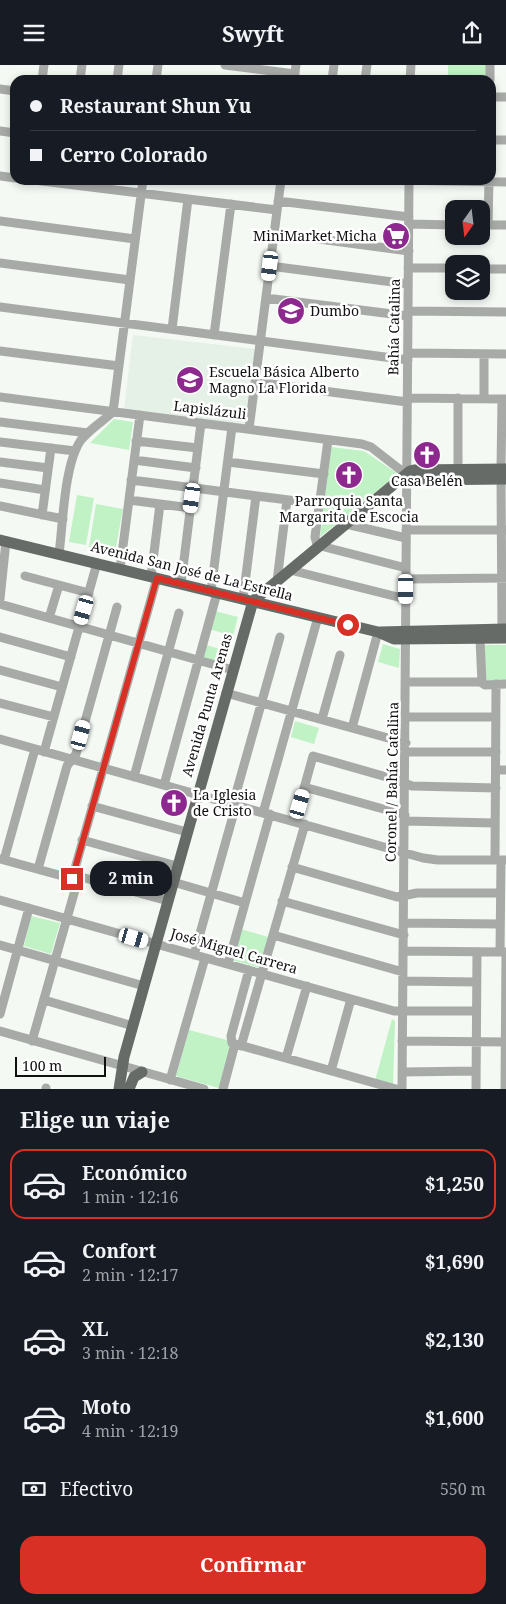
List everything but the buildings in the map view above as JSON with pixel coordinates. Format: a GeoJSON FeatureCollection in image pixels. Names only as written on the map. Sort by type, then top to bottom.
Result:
{"type":"FeatureCollection","features":[{"type":"Feature","properties":{"kind":"main road"},"geometry":{"type":"LineString","coordinates":[[248,600],[290,571],[414,469],[458,469],[503,474]]}},
{"type":"Feature","properties":{"kind":"main road"},"geometry":{"type":"LineString","coordinates":[[406,475],[414,480],[503,474]]}},
{"type":"Feature","properties":{"kind":"main road","name":"Avenida San José de La Estrella"},"geometry":{"type":"LineString","coordinates":[[3,541],[378,632],[394,639],[407,635],[505,632]]}},
{"type":"Feature","properties":{"kind":"main road","name":"Avenida Punta Arenas"},"geometry":{"type":"LineString","coordinates":[[120,1089],[123,1066],[133,1026],[233,670],[248,600]]}},
{"type":"Feature","properties":{"kind":"main road","name":"Avenida San José de La Estrella"},"geometry":{"type":"LineString","coordinates":[[407,635],[480,639],[505,632]]}},
{"type":"Feature","properties":{"kind":"main road","name":"Avenida Punta Arenas"},"geometry":{"type":"LineString","coordinates":[[123,1066],[128,1089]]}},
{"type":"Feature","properties":{"kind":"main road"},"geometry":{"type":"LineString","coordinates":[[128,1089],[134,1077],[142,1071]]}},
{"type":"Feature","properties":{"kind":"street"},"geometry":{"type":"LineString","coordinates":[[225,65],[295,73]]}},
{"type":"Feature","properties":{"kind":"street"},"geometry":{"type":"LineString","coordinates":[[75,185],[231,204],[278,206],[445,224]]}},
{"type":"Feature","properties":{"kind":"street"},"geometry":{"type":"LineString","coordinates":[[59,554],[70,467],[76,451],[88,433],[113,412],[142,185]]}},
{"type":"Feature","properties":{"kind":"street"},"geometry":{"type":"LineString","coordinates":[[249,429],[280,185]]}},
{"type":"Feature","properties":{"kind":"street","name":"Bahía Catalina"},"geometry":{"type":"LineString","coordinates":[[406,475],[409,185]]}},
{"type":"Feature","properties":{"kind":"street"},"geometry":{"type":"LineString","coordinates":[[487,200],[489,185]]}},
{"type":"Feature","properties":{"kind":"street"},"geometry":{"type":"LineString","coordinates":[[172,329],[188,199]]}},
{"type":"Feature","properties":{"kind":"street"},"geometry":{"type":"LineString","coordinates":[[214,335],[231,204]]}},
{"type":"Feature","properties":{"kind":"street"},"geometry":{"type":"LineString","coordinates":[[0,221],[135,239]]}},
{"type":"Feature","properties":{"kind":"street"},"geometry":{"type":"LineString","coordinates":[[490,225],[506,225]]}},
{"type":"Feature","properties":{"kind":"street"},"geometry":{"type":"LineString","coordinates":[[274,233],[409,251]]}},
{"type":"Feature","properties":{"kind":"street"},"geometry":{"type":"LineString","coordinates":[[0,263],[130,280]]}},
{"type":"Feature","properties":{"kind":"street"},"geometry":{"type":"LineString","coordinates":[[270,266],[408,283]]}},
{"type":"Feature","properties":{"kind":"street"},"geometry":{"type":"LineString","coordinates":[[408,268],[445,269]]}},
{"type":"Feature","properties":{"kind":"street"},"geometry":{"type":"LineString","coordinates":[[490,269],[506,269]]}},
{"type":"Feature","properties":{"kind":"street"},"geometry":{"type":"LineString","coordinates":[[266,298],[408,313],[506,312]]}},
{"type":"Feature","properties":{"kind":"street"},"geometry":{"type":"LineString","coordinates":[[0,307],[260,341],[408,356],[506,354]]}},
{"type":"Feature","properties":{"kind":"street"},"geometry":{"type":"LineString","coordinates":[[0,351],[119,365]]}},
{"type":"Feature","properties":{"kind":"street"},"geometry":{"type":"LineString","coordinates":[[484,354],[484,399]]}},
{"type":"Feature","properties":{"kind":"street"},"geometry":{"type":"LineString","coordinates":[[255,382],[407,400],[504,399],[505,632]]}},
{"type":"Feature","properties":{"kind":"street","name":"Lapislázuli"},"geometry":{"type":"LineString","coordinates":[[0,397],[328,439],[368,446],[406,475]]}},
{"type":"Feature","properties":{"kind":"street"},"geometry":{"type":"LineString","coordinates":[[458,398],[458,469]]}},
{"type":"Feature","properties":{"kind":"street"},"geometry":{"type":"LineString","coordinates":[[120,569],[140,415]]}},
{"type":"Feature","properties":{"kind":"street"},"geometry":{"type":"LineString","coordinates":[[0,422],[88,433]]}},
{"type":"Feature","properties":{"kind":"street"},"geometry":{"type":"LineString","coordinates":[[181,584],[201,423]]}},
{"type":"Feature","properties":{"kind":"street"},"geometry":{"type":"LineString","coordinates":[[164,785],[199,660],[214,592],[232,427]]}},
{"type":"Feature","properties":{"kind":"street"},"geometry":{"type":"LineString","coordinates":[[328,439],[315,540],[319,547],[406,568]]}},
{"type":"Feature","properties":{"kind":"street"},"geometry":{"type":"LineString","coordinates":[[136,441],[198,448]]}},
{"type":"Feature","properties":{"kind":"street"},"geometry":{"type":"LineString","coordinates":[[0,442],[76,451]]}},
{"type":"Feature","properties":{"kind":"street"},"geometry":{"type":"LineString","coordinates":[[42,515],[51,448]]}},
{"type":"Feature","properties":{"kind":"street"},"geometry":{"type":"LineString","coordinates":[[134,460],[196,468]]}},
{"type":"Feature","properties":{"kind":"street"},"geometry":{"type":"LineString","coordinates":[[0,462],[48,468]]}},
{"type":"Feature","properties":{"kind":"street"},"geometry":{"type":"LineString","coordinates":[[228,462],[324,474]]}},
{"type":"Feature","properties":{"kind":"street","name":"Coronel / Bahía Catalina"},"geometry":{"type":"LineString","coordinates":[[402,1089],[407,635],[406,475]]}},
{"type":"Feature","properties":{"kind":"street"},"geometry":{"type":"LineString","coordinates":[[131,480],[320,504]]}},
{"type":"Feature","properties":{"kind":"street"},"geometry":{"type":"LineString","coordinates":[[0,483],[45,490]]}},
{"type":"Feature","properties":{"kind":"street"},"geometry":{"type":"LineString","coordinates":[[248,600],[256,496]]}},
{"type":"Feature","properties":{"kind":"street"},"geometry":{"type":"LineString","coordinates":[[129,500],[190,508]]}},
{"type":"Feature","properties":{"kind":"street"},"geometry":{"type":"LineString","coordinates":[[276,581],[287,500]]}},
{"type":"Feature","properties":{"kind":"street"},"geometry":{"type":"LineString","coordinates":[[32,1041],[67,919],[82,840],[139,643],[154,577],[160,504]]}},
{"type":"Feature","properties":{"kind":"street"},"geometry":{"type":"LineString","coordinates":[[0,506],[63,519]]}},
{"type":"Feature","properties":{"kind":"street"},"geometry":{"type":"LineString","coordinates":[[346,524],[406,534],[504,530]]}},
{"type":"Feature","properties":{"kind":"street"},"geometry":{"type":"LineString","coordinates":[[0,599],[3,541]]}},
{"type":"Feature","properties":{"kind":"street"},"geometry":{"type":"LineString","coordinates":[[97,563],[54,717],[40,750],[2,859],[168,901]]}},
{"type":"Feature","properties":{"kind":"street"},"geometry":{"type":"LineString","coordinates":[[290,571],[406,599]]}},
{"type":"Feature","properties":{"kind":"street"},"geometry":{"type":"LineString","coordinates":[[25,576],[89,593]]}},
{"type":"Feature","properties":{"kind":"street"},"geometry":{"type":"LineString","coordinates":[[406,579],[504,578]]}},
{"type":"Feature","properties":{"kind":"street"},"geometry":{"type":"LineString","coordinates":[[49,618],[59,585]]}},
{"type":"Feature","properties":{"kind":"street"},"geometry":{"type":"LineString","coordinates":[[0,603],[233,670]]}},
{"type":"Feature","properties":{"kind":"street"},"geometry":{"type":"LineString","coordinates":[[38,869],[67,766],[76,754],[117,607]]}},
{"type":"Feature","properties":{"kind":"street"},"geometry":{"type":"LineString","coordinates":[[134,777],[179,613]]}},
{"type":"Feature","properties":{"kind":"street"},"geometry":{"type":"LineString","coordinates":[[228,964],[245,903],[292,711],[318,617]]}},
{"type":"Feature","properties":{"kind":"street"},"geometry":{"type":"LineString","coordinates":[[352,728],[378,632]]}},
{"type":"Feature","properties":{"kind":"street"},"geometry":{"type":"LineString","coordinates":[[0,637],[71,657]]}},
{"type":"Feature","properties":{"kind":"street"},"geometry":{"type":"LineString","coordinates":[[194,955],[280,637]]}},
{"type":"Feature","properties":{"kind":"street"},"geometry":{"type":"LineString","coordinates":[[480,639],[482,683]]}},
{"type":"Feature","properties":{"kind":"street"},"geometry":{"type":"LineString","coordinates":[[322,719],[340,655]]}},
{"type":"Feature","properties":{"kind":"street"},"geometry":{"type":"LineString","coordinates":[[0,670],[62,687]]}},
{"type":"Feature","properties":{"kind":"street"},"geometry":{"type":"LineString","coordinates":[[406,682],[501,684],[496,717],[495,823],[501,860],[500,924],[504,952],[505,1089]]}},
{"type":"Feature","properties":{"kind":"street"},"geometry":{"type":"LineString","coordinates":[[226,693],[322,719],[406,747],[496,752]]}},
{"type":"Feature","properties":{"kind":"street"},"geometry":{"type":"LineString","coordinates":[[0,703],[54,717]]}},
{"type":"Feature","properties":{"kind":"street"},"geometry":{"type":"LineString","coordinates":[[406,717],[496,717]]}},
{"type":"Feature","properties":{"kind":"street"},"geometry":{"type":"LineString","coordinates":[[0,739],[434,860],[501,860]]}},
{"type":"Feature","properties":{"kind":"street"},"geometry":{"type":"LineString","coordinates":[[295,821],[313,757],[397,780],[412,786],[496,788]]}},
{"type":"Feature","properties":{"kind":"street"},"geometry":{"type":"LineString","coordinates":[[496,770],[506,770]]}},
{"type":"Feature","properties":{"kind":"street"},"geometry":{"type":"LineString","coordinates":[[304,787],[405,818],[495,823]]}},
{"type":"Feature","properties":{"kind":"street"},"geometry":{"type":"LineString","coordinates":[[92,806],[187,832]]}},
{"type":"Feature","properties":{"kind":"street"},"geometry":{"type":"LineString","coordinates":[[223,1089],[262,973],[304,824]]}},
{"type":"Feature","properties":{"kind":"street"},"geometry":{"type":"LineString","coordinates":[[82,840],[177,866]]}},
{"type":"Feature","properties":{"kind":"street"},"geometry":{"type":"LineString","coordinates":[[292,867],[394,896],[417,893],[500,893]]}},
{"type":"Feature","properties":{"kind":"street"},"geometry":{"type":"LineString","coordinates":[[173,882],[245,903]]}},
{"type":"Feature","properties":{"kind":"street","name":"José Miguel Carrera"},"geometry":{"type":"LineString","coordinates":[[0,900],[394,1011],[476,1011]]}},
{"type":"Feature","properties":{"kind":"street"},"geometry":{"type":"LineString","coordinates":[[282,901],[404,935]]}},
{"type":"Feature","properties":{"kind":"street"},"geometry":{"type":"LineString","coordinates":[[0,1014],[3,989],[18,950],[29,908]]}},
{"type":"Feature","properties":{"kind":"street"},"geometry":{"type":"LineString","coordinates":[[404,923],[500,924]]}},
{"type":"Feature","properties":{"kind":"street"},"geometry":{"type":"LineString","coordinates":[[273,935],[403,977],[476,982]]}},
{"type":"Feature","properties":{"kind":"street"},"geometry":{"type":"LineString","coordinates":[[0,945],[144,986]]}},
{"type":"Feature","properties":{"kind":"street"},"geometry":{"type":"LineString","coordinates":[[404,951],[504,952]]}},
{"type":"Feature","properties":{"kind":"street"},"geometry":{"type":"LineString","coordinates":[[476,952],[476,1089]]}},
{"type":"Feature","properties":{"kind":"street"},"geometry":{"type":"LineString","coordinates":[[170,1079],[205,958]]}},
{"type":"Feature","properties":{"kind":"street"},"geometry":{"type":"LineString","coordinates":[[249,970],[230,1038],[231,1041],[238,1045],[286,1059],[396,1089]]}},
{"type":"Feature","properties":{"kind":"street"},"geometry":{"type":"LineString","coordinates":[[286,1059],[307,986]]}},
{"type":"Feature","properties":{"kind":"street"},"geometry":{"type":"LineString","coordinates":[[331,1071],[351,999]]}},
{"type":"Feature","properties":{"kind":"street"},"geometry":{"type":"LineString","coordinates":[[44,1001],[133,1026]]}},
{"type":"Feature","properties":{"kind":"street"},"geometry":{"type":"LineString","coordinates":[[0,1031],[204,1089]]}},
{"type":"Feature","properties":{"kind":"street"},"geometry":{"type":"LineString","coordinates":[[402,1041],[506,1042]]}},
{"type":"Feature","properties":{"kind":"street"},"geometry":{"type":"LineString","coordinates":[[402,1072],[476,1071]]}},
{"type":"Feature","properties":{"kind":"shaded area","name":"Escuela Básica Alberto Magno La Florida"},"geometry":{"type":"Polygon","coordinates":[[[133,335],[255,349],[246,425],[124,410],[133,335]]]}},
{"type":"Feature","properties":{"kind":"green space"},"geometry":{"type":"Polygon","coordinates":[[[448,65],[487,65],[487,75],[448,75],[448,65]]]}},
{"type":"Feature","properties":{"kind":"green space"},"geometry":{"type":"Polygon","coordinates":[[[114,419],[133,422],[129,450],[90,443],[114,419]]]}},
{"type":"Feature","properties":{"kind":"green space"},"geometry":{"type":"Polygon","coordinates":[[[331,447],[364,451],[398,474],[320,537],[331,447]]]}},
{"type":"Feature","properties":{"kind":"green space"},"geometry":{"type":"Polygon","coordinates":[[[77,495],[94,498],[86,545],[69,542],[77,495]]]}},
{"type":"Feature","properties":{"kind":"green space"},"geometry":{"type":"Polygon","coordinates":[[[96,504],[123,509],[115,552],[89,547],[96,504]]]}},
{"type":"Feature","properties":{"kind":"green space"},"geometry":{"type":"Polygon","coordinates":[[[215,611],[238,617],[233,636],[209,629],[215,611]]]}},
{"type":"Feature","properties":{"kind":"green space"},"geometry":{"type":"Polygon","coordinates":[[[383,644],[400,649],[399,668],[378,662],[383,644]]]}},
{"type":"Feature","properties":{"kind":"green space"},"geometry":{"type":"Polygon","coordinates":[[[206,645],[230,652],[226,665],[202,659],[206,645]]]}},
{"type":"Feature","properties":{"kind":"green space"},"geometry":{"type":"Polygon","coordinates":[[[483,645],[506,645],[506,681],[486,682],[483,645]]]}},
{"type":"Feature","properties":{"kind":"green space"},"geometry":{"type":"Polygon","coordinates":[[[295,721],[319,728],[314,744],[291,737],[295,721]]]}},
{"type":"Feature","properties":{"kind":"green space"},"geometry":{"type":"Polygon","coordinates":[[[31,916],[60,923],[51,954],[24,946],[31,916]]]}},
{"type":"Feature","properties":{"kind":"green space"},"geometry":{"type":"Polygon","coordinates":[[[241,929],[268,937],[260,968],[232,960],[241,929]]]}},
{"type":"Feature","properties":{"kind":"green space"},"geometry":{"type":"Polygon","coordinates":[[[392,1019],[395,1021],[393,1085],[375,1081],[392,1019]]]}},
{"type":"Feature","properties":{"kind":"green space"},"geometry":{"type":"Polygon","coordinates":[[[189,1030],[227,1040],[231,1046],[219,1088],[176,1076],[189,1030]]]}},
{"type":"Feature","properties":{"kind":"place","name":"MiniMarket Micha"},"geometry":{"type":"Point","coordinates":[396,236]}},
{"type":"Feature","properties":{"kind":"place","name":"Dumbo"},"geometry":{"type":"Point","coordinates":[291,311]}},
{"type":"Feature","properties":{"kind":"place","name":"Escuela Básica Alberto Magno La Florida"},"geometry":{"type":"Point","coordinates":[190,380]}},
{"type":"Feature","properties":{"kind":"place","name":"Casa Belén"},"geometry":{"type":"Point","coordinates":[427,455]}},
{"type":"Feature","properties":{"kind":"place","name":"Parroquia Santa Margarita de Escocia"},"geometry":{"type":"Point","coordinates":[349,475]}},
{"type":"Feature","properties":{"kind":"place","name":"La Iglesia de Cristo"},"geometry":{"type":"Point","coordinates":[174,803]}},
{"type":"Feature","properties":{"kind":"route"},"geometry":{"type":"LineString","coordinates":[[72,879],[157,578],[348,625]]}}]}
